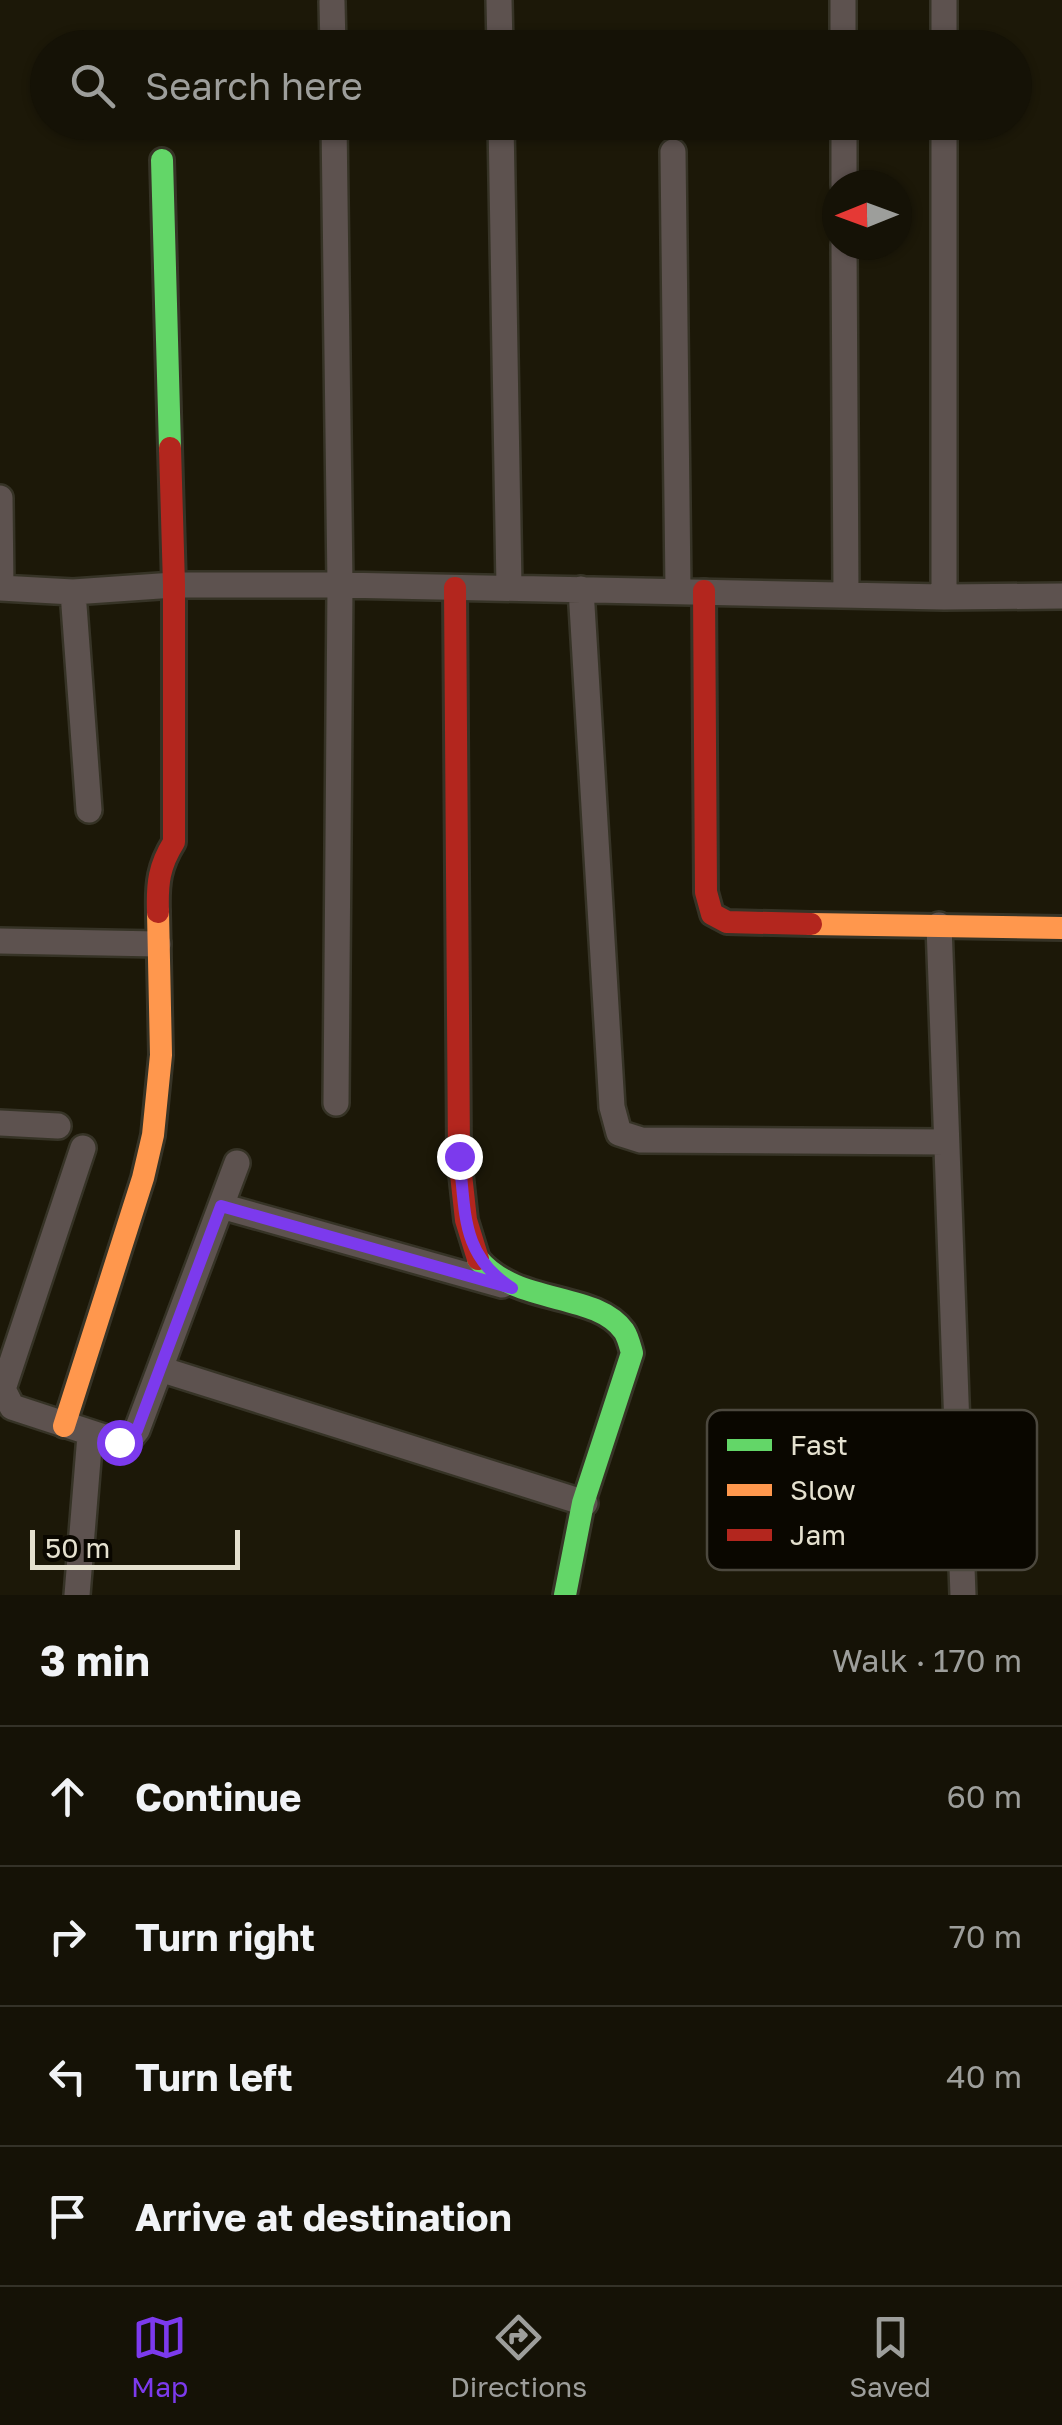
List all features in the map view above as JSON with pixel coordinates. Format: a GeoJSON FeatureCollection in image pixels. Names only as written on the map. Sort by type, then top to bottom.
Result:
{"type":"FeatureCollection","features":[{"type":"Feature","properties":{"kind":"street"},"geometry":{"type":"LineString","coordinates":[[499,0],[500,30]]}},
{"type":"Feature","properties":{"kind":"street"},"geometry":{"type":"LineString","coordinates":[[843,0],[844,30]]}},
{"type":"Feature","properties":{"kind":"street"},"geometry":{"type":"LineString","coordinates":[[944,0],[944,30]]}},
{"type":"Feature","properties":{"kind":"street"},"geometry":{"type":"LineString","coordinates":[[332,2],[333,30]]}},
{"type":"Feature","properties":{"kind":"street"},"geometry":{"type":"LineString","coordinates":[[334,140],[340,585],[336,1102]]}},
{"type":"Feature","properties":{"kind":"street"},"geometry":{"type":"LineString","coordinates":[[501,140],[508,587]]}},
{"type":"Feature","properties":{"kind":"street"},"geometry":{"type":"LineString","coordinates":[[844,140],[844,170]]}},
{"type":"Feature","properties":{"kind":"street"},"geometry":{"type":"LineString","coordinates":[[944,140],[944,598]]}},
{"type":"Feature","properties":{"kind":"street"},"geometry":{"type":"LineString","coordinates":[[674,152],[706,892],[712,914],[727,922],[1062,928]]}},
{"type":"Feature","properties":{"kind":"street"},"geometry":{"type":"LineString","coordinates":[[64,1426],[143,1178],[153,1134],[160,1055],[158,879],[174,842],[174,584],[162,160]]}},
{"type":"Feature","properties":{"kind":"street"},"geometry":{"type":"LineString","coordinates":[[844,260],[846,594]]}},
{"type":"Feature","properties":{"kind":"street"},"geometry":{"type":"LineString","coordinates":[[0,498],[0,588],[73,592],[174,584],[340,585],[944,598],[1062,596]]}},
{"type":"Feature","properties":{"kind":"street"},"geometry":{"type":"LineString","coordinates":[[454,588],[459,1156],[476,1256],[490,1274],[512,1288]]}},
{"type":"Feature","properties":{"kind":"street"},"geometry":{"type":"LineString","coordinates":[[581,588],[612,1107],[619,1133],[641,1140],[946,1142]]}},
{"type":"Feature","properties":{"kind":"street"},"geometry":{"type":"LineString","coordinates":[[73,592],[89,810]]}},
{"type":"Feature","properties":{"kind":"street"},"geometry":{"type":"LineString","coordinates":[[939,925],[956,1410]]}},
{"type":"Feature","properties":{"kind":"street"},"geometry":{"type":"LineString","coordinates":[[0,941],[158,944]]}},
{"type":"Feature","properties":{"kind":"street"},"geometry":{"type":"LineString","coordinates":[[0,1123],[58,1126]]}},
{"type":"Feature","properties":{"kind":"street"},"geometry":{"type":"LineString","coordinates":[[84,1148],[3,1388],[12,1407],[119,1442],[133,1437],[237,1163]]}},
{"type":"Feature","properties":{"kind":"street"},"geometry":{"type":"LineString","coordinates":[[221,1206],[587,1308],[621,1325],[630,1334],[632,1353],[568,1560],[570,1595]]}},
{"type":"Feature","properties":{"kind":"street"},"geometry":{"type":"LineString","coordinates":[[160,1369],[585,1503]]}},
{"type":"Feature","properties":{"kind":"street"},"geometry":{"type":"LineString","coordinates":[[76,1595],[90,1435]]}},
{"type":"Feature","properties":{"kind":"street"},"geometry":{"type":"LineString","coordinates":[[962,1570],[963,1595]]}},
{"type":"Feature","properties":{"kind":"traffic: fast"},"geometry":{"type":"LineString","coordinates":[[162,160],[170,448]]}},
{"type":"Feature","properties":{"kind":"traffic: fast"},"geometry":{"type":"LineString","coordinates":[[478,1259],[513,1284],[611,1318],[624,1331],[632,1353],[583,1503],[565,1595]]}},
{"type":"Feature","properties":{"kind":"traffic: slow"},"geometry":{"type":"LineString","coordinates":[[64,1426],[143,1178],[153,1135],[161,1055],[158,912]]}},
{"type":"Feature","properties":{"kind":"traffic: slow"},"geometry":{"type":"LineString","coordinates":[[811,924],[1062,928]]}},
{"type":"Feature","properties":{"kind":"traffic: jam"},"geometry":{"type":"LineString","coordinates":[[158,912],[160,875],[174,842],[170,448]]}},
{"type":"Feature","properties":{"kind":"traffic: jam"},"geometry":{"type":"LineString","coordinates":[[455,588],[459,1156],[466,1220],[478,1259]]}},
{"type":"Feature","properties":{"kind":"traffic: jam"},"geometry":{"type":"LineString","coordinates":[[704,591],[706,892],[712,914],[727,922],[811,924]]}},
{"type":"Feature","properties":{"kind":"route"},"geometry":{"type":"LineString","coordinates":[[119,1442],[128,1441],[137,1430],[221,1206],[512,1288],[490,1274],[476,1256],[459,1156]]}}]}
